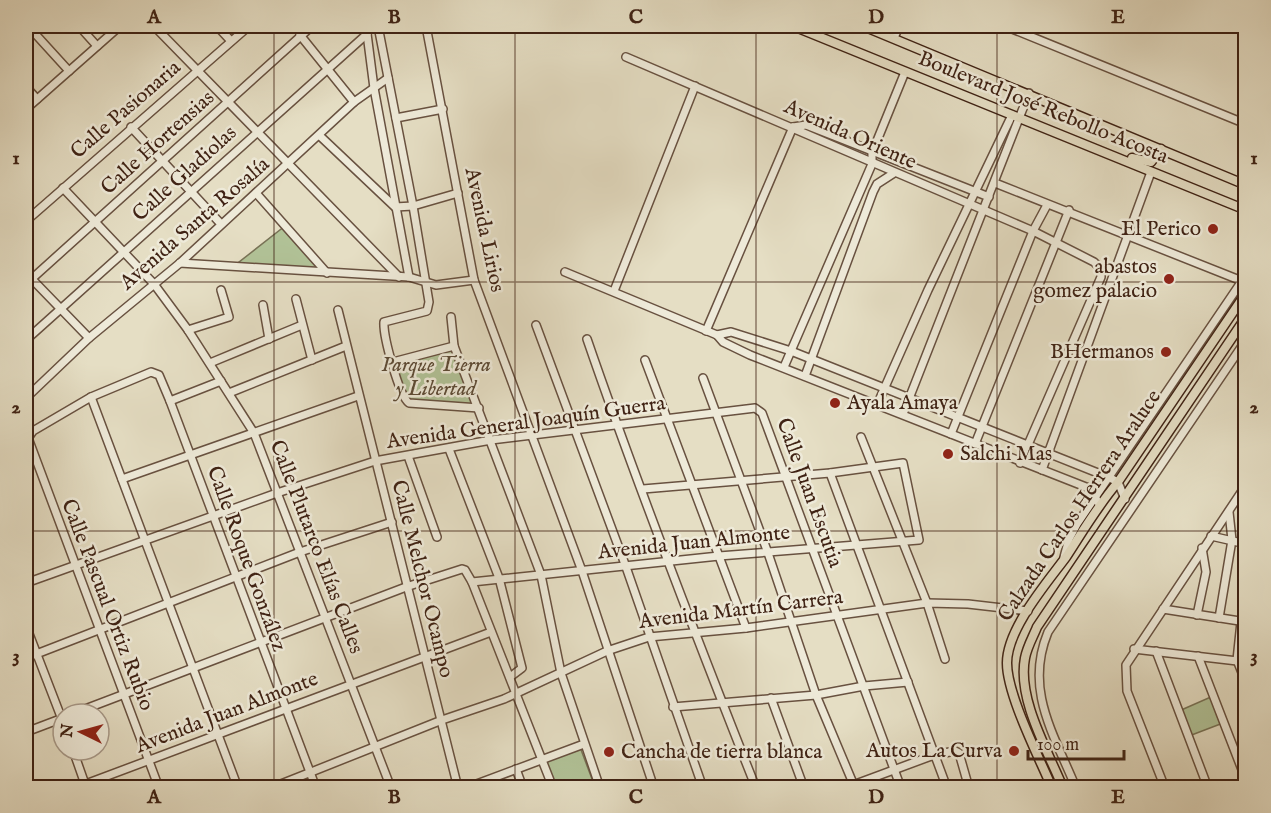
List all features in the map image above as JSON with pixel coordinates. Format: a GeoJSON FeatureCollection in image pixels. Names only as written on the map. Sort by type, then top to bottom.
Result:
{"type":"FeatureCollection","features":[{"type":"Feature","properties":{"kind":"main road","name":"Boulevard José Rebollo Acosta"},"geometry":{"type":"LineString","coordinates":[[793,26],[1245,210]]}},
{"type":"Feature","properties":{"kind":"main road","name":"Boulevard José Rebollo Acosta"},"geometry":{"type":"LineString","coordinates":[[863,26],[1029,93],[1245,185]]}},
{"type":"Feature","properties":{"kind":"main road"},"geometry":{"type":"LineString","coordinates":[[1100,151],[1148,163],[1157,157],[1161,149]]}},
{"type":"Feature","properties":{"kind":"main road","name":"Calzada Carlos Herrera Araluce"},"geometry":{"type":"LineString","coordinates":[[1052,788],[1025,728],[1008,672],[1011,642],[1028,610],[1063,560],[1098,499],[1118,482],[1245,293]]}},
{"type":"Feature","properties":{"kind":"main road","name":"Calzada Carlos Herrera Araluce"},"geometry":{"type":"LineString","coordinates":[[1063,788],[1036,724],[1024,678],[1028,648],[1037,627],[1245,317]]}},
{"type":"Feature","properties":{"kind":"main road"},"geometry":{"type":"LineString","coordinates":[[1061,593],[1071,599]]}},
{"type":"Feature","properties":{"kind":"street"},"geometry":{"type":"LineString","coordinates":[[28,26],[69,71]]}},
{"type":"Feature","properties":{"kind":"street"},"geometry":{"type":"LineString","coordinates":[[79,26],[97,46]]}},
{"type":"Feature","properties":{"kind":"street"},"geometry":{"type":"LineString","coordinates":[[26,109],[120,26]]}},
{"type":"Feature","properties":{"kind":"street"},"geometry":{"type":"LineString","coordinates":[[154,26],[399,277]]}},
{"type":"Feature","properties":{"kind":"street"},"geometry":{"type":"LineString","coordinates":[[217,26],[231,41]]}},
{"type":"Feature","properties":{"kind":"street","name":"Calle Pasionaria"},"geometry":{"type":"LineString","coordinates":[[26,221],[130,127],[249,26]]}},
{"type":"Feature","properties":{"kind":"street","name":"Calle Hortensias"},"geometry":{"type":"LineString","coordinates":[[28,282],[312,26]]}},
{"type":"Feature","properties":{"kind":"street"},"geometry":{"type":"LineString","coordinates":[[378,26],[428,284],[427,310],[384,322],[393,362],[401,391],[410,403],[479,408]]}},
{"type":"Feature","properties":{"kind":"street","name":"Avenida Lirios"},"geometry":{"type":"LineString","coordinates":[[426,26],[474,280],[582,571],[654,788]]}},
{"type":"Feature","properties":{"kind":"street"},"geometry":{"type":"LineString","coordinates":[[894,38],[899,26]]}},
{"type":"Feature","properties":{"kind":"street"},"geometry":{"type":"LineString","coordinates":[[1005,26],[1245,124]]}},
{"type":"Feature","properties":{"kind":"street"},"geometry":{"type":"LineString","coordinates":[[367,28],[374,88],[409,277]]}},
{"type":"Feature","properties":{"kind":"street","name":"Calle Gladiolas"},"geometry":{"type":"LineString","coordinates":[[26,340],[326,70],[367,28]]}},
{"type":"Feature","properties":{"kind":"street"},"geometry":{"type":"LineString","coordinates":[[300,35],[354,102]]}},
{"type":"Feature","properties":{"kind":"street","name":"Avenida Oriente"},"geometry":{"type":"LineString","coordinates":[[626,57],[1033,231],[1094,262],[1101,269],[1101,277],[1020,463]]}},
{"type":"Feature","properties":{"kind":"street"},"geometry":{"type":"LineString","coordinates":[[784,367],[872,164],[872,153],[905,72]]}},
{"type":"Feature","properties":{"kind":"street","name":"Avenida Santa Rosalía"},"geometry":{"type":"LineString","coordinates":[[26,398],[89,338],[180,263],[320,136],[354,102],[388,78]]}},
{"type":"Feature","properties":{"kind":"street"},"geometry":{"type":"LineString","coordinates":[[614,291],[695,86]]}},
{"type":"Feature","properties":{"kind":"street"},"geometry":{"type":"LineString","coordinates":[[26,87],[37,99]]}},
{"type":"Feature","properties":{"kind":"street"},"geometry":{"type":"LineString","coordinates":[[877,405],[882,388],[969,203],[1029,93]]}},
{"type":"Feature","properties":{"kind":"street"},"geometry":{"type":"LineString","coordinates":[[396,118],[443,109]]}},
{"type":"Feature","properties":{"kind":"street"},"geometry":{"type":"LineString","coordinates":[[903,414],[995,183],[1016,116]]}},
{"type":"Feature","properties":{"kind":"street"},"geometry":{"type":"LineString","coordinates":[[706,331],[793,127],[806,125],[872,153],[989,197]]}},
{"type":"Feature","properties":{"kind":"street"},"geometry":{"type":"LineString","coordinates":[[130,127],[221,224]]}},
{"type":"Feature","properties":{"kind":"street"},"geometry":{"type":"LineString","coordinates":[[320,136],[395,207],[413,206],[458,193]]}},
{"type":"Feature","properties":{"kind":"street"},"geometry":{"type":"LineString","coordinates":[[1042,470],[1126,234],[1151,172]]}},
{"type":"Feature","properties":{"kind":"street"},"geometry":{"type":"LineString","coordinates":[[805,376],[813,361],[873,192],[878,184],[894,173]]}},
{"type":"Feature","properties":{"kind":"street"},"geometry":{"type":"LineString","coordinates":[[995,183],[1047,205],[1069,210],[1244,278],[1108,477],[1098,499]]}},
{"type":"Feature","properties":{"kind":"street","name":"Calle Plutarco Elías Calles"},"geometry":{"type":"LineString","coordinates":[[63,188],[154,284],[188,330],[254,433],[391,788]]}},
{"type":"Feature","properties":{"kind":"street"},"geometry":{"type":"LineString","coordinates":[[256,193],[327,273]]}},
{"type":"Feature","properties":{"kind":"street"},"geometry":{"type":"LineString","coordinates":[[951,434],[1033,231],[1047,205]]}},
{"type":"Feature","properties":{"kind":"street"},"geometry":{"type":"LineString","coordinates":[[975,444],[1069,210]]}},
{"type":"Feature","properties":{"kind":"street"},"geometry":{"type":"LineString","coordinates":[[180,263],[409,277],[428,284],[474,280]]}},
{"type":"Feature","properties":{"kind":"street"},"geometry":{"type":"LineString","coordinates":[[565,272],[717,335],[734,348],[903,414],[1020,463],[1061,476],[1091,489],[1098,499]]}},
{"type":"Feature","properties":{"kind":"street"},"geometry":{"type":"LineString","coordinates":[[26,273],[28,282],[60,308],[89,338]]}},
{"type":"Feature","properties":{"kind":"street"},"geometry":{"type":"LineString","coordinates":[[188,330],[230,317],[221,290]]}},
{"type":"Feature","properties":{"kind":"street"},"geometry":{"type":"LineString","coordinates":[[296,299],[312,360]]}},
{"type":"Feature","properties":{"kind":"street"},"geometry":{"type":"LineString","coordinates":[[263,305],[270,339]]}},
{"type":"Feature","properties":{"kind":"street","name":"Calle Melchor Ocampo"},"geometry":{"type":"LineString","coordinates":[[338,310],[458,788]]}},
{"type":"Feature","properties":{"kind":"street"},"geometry":{"type":"LineString","coordinates":[[451,317],[454,346],[541,575],[561,673],[600,788]]}},
{"type":"Feature","properties":{"kind":"street"},"geometry":{"type":"LineString","coordinates":[[210,363],[302,325]]}},
{"type":"Feature","properties":{"kind":"street"},"geometry":{"type":"LineString","coordinates":[[536,325],[626,567],[703,788]]}},
{"type":"Feature","properties":{"kind":"street"},"geometry":{"type":"LineString","coordinates":[[717,335],[731,332],[791,351],[1108,477],[1118,482],[1125,499]]}},
{"type":"Feature","properties":{"kind":"street"},"geometry":{"type":"LineString","coordinates":[[587,339],[617,427],[643,489],[695,633],[756,788]]}},
{"type":"Feature","properties":{"kind":"street"},"geometry":{"type":"LineString","coordinates":[[1076,788],[1043,705],[1037,670],[1040,652],[1048,633],[1245,340]]}},
{"type":"Feature","properties":{"kind":"street"},"geometry":{"type":"LineString","coordinates":[[229,393],[346,346]]}},
{"type":"Feature","properties":{"kind":"street"},"geometry":{"type":"LineString","coordinates":[[393,362],[454,346]]}},
{"type":"Feature","properties":{"kind":"street"},"geometry":{"type":"LineString","coordinates":[[645,360],[746,628]]}},
{"type":"Feature","properties":{"kind":"street","name":"Calle Roque González"},"geometry":{"type":"LineString","coordinates":[[91,397],[148,372],[159,375],[316,788]]}},
{"type":"Feature","properties":{"kind":"street"},"geometry":{"type":"LineString","coordinates":[[703,378],[768,553],[816,694],[855,786]]}},
{"type":"Feature","properties":{"kind":"street"},"geometry":{"type":"LineString","coordinates":[[170,401],[221,381]]}},
{"type":"Feature","properties":{"kind":"street"},"geometry":{"type":"LineString","coordinates":[[122,479],[358,396]]}},
{"type":"Feature","properties":{"kind":"street"},"geometry":{"type":"LineString","coordinates":[[91,397],[238,788]]}},
{"type":"Feature","properties":{"kind":"street","name":"Calle Pascual Ortiz Rubio"},"geometry":{"type":"LineString","coordinates":[[91,397],[30,434],[29,444],[159,788]]}},
{"type":"Feature","properties":{"kind":"street","name":"Avenida General Joaquín Guerra"},"geometry":{"type":"LineString","coordinates":[[26,583],[277,493],[375,461],[491,440],[575,429],[617,427],[754,408],[762,413]]}},
{"type":"Feature","properties":{"kind":"street","name":"Calle Juan Escutia"},"geometry":{"type":"LineString","coordinates":[[762,413],[901,788]]}},
{"type":"Feature","properties":{"kind":"street"},"geometry":{"type":"LineString","coordinates":[[861,437],[927,603],[945,659]]}},
{"type":"Feature","properties":{"kind":"street"},"geometry":{"type":"LineString","coordinates":[[449,449],[500,578],[522,668],[510,677]]}},
{"type":"Feature","properties":{"kind":"street"},"geometry":{"type":"LineString","coordinates":[[408,456],[437,537]]}},
{"type":"Feature","properties":{"kind":"street"},"geometry":{"type":"LineString","coordinates":[[1061,476],[1067,461]]}},
{"type":"Feature","properties":{"kind":"street","name":"Avenida Juan Almonte"},"geometry":{"type":"LineString","coordinates":[[472,582],[719,556],[919,540],[903,463],[873,468]]}},
{"type":"Feature","properties":{"kind":"street"},"geometry":{"type":"LineString","coordinates":[[643,489],[693,487],[873,468]]}},
{"type":"Feature","properties":{"kind":"street"},"geometry":{"type":"LineString","coordinates":[[830,473],[947,788]]}},
{"type":"Feature","properties":{"kind":"street"},"geometry":{"type":"LineString","coordinates":[[1165,788],[1127,691],[1126,665],[1134,649],[1229,512],[1245,485]]}},
{"type":"Feature","properties":{"kind":"street"},"geometry":{"type":"LineString","coordinates":[[1219,618],[1232,540],[1229,512]]}},
{"type":"Feature","properties":{"kind":"street"},"geometry":{"type":"LineString","coordinates":[[26,658],[300,552],[392,522]]}},
{"type":"Feature","properties":{"kind":"street"},"geometry":{"type":"LineString","coordinates":[[1211,536],[1245,544]]}},
{"type":"Feature","properties":{"kind":"street"},"geometry":{"type":"LineString","coordinates":[[1197,615],[1206,572],[1202,548]]}},
{"type":"Feature","properties":{"kind":"street"},"geometry":{"type":"LineString","coordinates":[[103,702],[326,620],[406,587],[458,569],[465,570],[472,582],[553,788]]}},
{"type":"Feature","properties":{"kind":"street","name":"Avenida Martín Carrera"},"geometry":{"type":"LineString","coordinates":[[271,788],[442,720],[486,706],[607,651],[649,636],[746,628],[927,603],[968,603],[1028,610]]}},
{"type":"Feature","properties":{"kind":"street"},"geometry":{"type":"LineString","coordinates":[[1163,609],[1243,622],[1237,660],[1245,683]]}},
{"type":"Feature","properties":{"kind":"street"},"geometry":{"type":"LineString","coordinates":[[26,626],[56,702]]}},
{"type":"Feature","properties":{"kind":"street","name":"Avenida Juan Almonte"},"geometry":{"type":"LineString","coordinates":[[75,788],[424,655],[491,632]]}},
{"type":"Feature","properties":{"kind":"street"},"geometry":{"type":"LineString","coordinates":[[1134,649],[1245,662]]}},
{"type":"Feature","properties":{"kind":"street"},"geometry":{"type":"LineString","coordinates":[[1156,651],[1208,788]]}},
{"type":"Feature","properties":{"kind":"street"},"geometry":{"type":"LineString","coordinates":[[1198,656],[1245,781],[1230,788]]}},
{"type":"Feature","properties":{"kind":"street"},"geometry":{"type":"LineString","coordinates":[[674,707],[816,694],[908,682]]}},
{"type":"Feature","properties":{"kind":"street"},"geometry":{"type":"LineString","coordinates":[[771,698],[804,788]]}},
{"type":"Feature","properties":{"kind":"street"},"geometry":{"type":"LineString","coordinates":[[26,732],[51,723]]}},
{"type":"Feature","properties":{"kind":"street"},"geometry":{"type":"LineString","coordinates":[[466,788],[584,744]]}},
{"type":"Feature","properties":{"kind":"street"},"geometry":{"type":"LineString","coordinates":[[845,788],[934,754],[958,751],[969,788]]}},
{"type":"Feature","properties":{"kind":"street"},"geometry":{"type":"LineString","coordinates":[[77,762],[85,786]]}},
{"type":"Feature","properties":{"kind":"street"},"geometry":{"type":"LineString","coordinates":[[516,769],[523,788]]}},
{"type":"Feature","properties":{"kind":"green space"},"geometry":{"type":"Polygon","coordinates":[[[285,226],[327,273],[234,266],[285,226]]]}},
{"type":"Feature","properties":{"kind":"green space","name":"Parque Tierra y Libertad"},"geometry":{"type":"Polygon","coordinates":[[[451,347],[473,406],[430,403],[406,398],[394,363],[451,347]]]}},
{"type":"Feature","properties":{"kind":"green space"},"geometry":{"type":"Polygon","coordinates":[[[1213,696],[1223,723],[1189,736],[1179,711],[1213,696]]]}},
{"type":"Feature","properties":{"kind":"green space"},"geometry":{"type":"Polygon","coordinates":[[[580,747],[595,787],[555,787],[544,760],[580,747]]]}},
{"type":"Feature","properties":{"kind":"place","name":"El Perico"},"geometry":{"type":"Point","coordinates":[1213,229]}},
{"type":"Feature","properties":{"kind":"place","name":"abastos gomez palacio"},"geometry":{"type":"Point","coordinates":[1169,279]}},
{"type":"Feature","properties":{"kind":"place","name":"BHermanos"},"geometry":{"type":"Point","coordinates":[1166,352]}},
{"type":"Feature","properties":{"kind":"place","name":"Ayala Amaya"},"geometry":{"type":"Point","coordinates":[835,403]}},
{"type":"Feature","properties":{"kind":"place","name":"Salchi Mas"},"geometry":{"type":"Point","coordinates":[948,454]}},
{"type":"Feature","properties":{"kind":"place","name":"Autos La Curva"},"geometry":{"type":"Point","coordinates":[1014,751]}},
{"type":"Feature","properties":{"kind":"place","name":"Cancha de tierra blanca"},"geometry":{"type":"Point","coordinates":[609,752]}}]}
